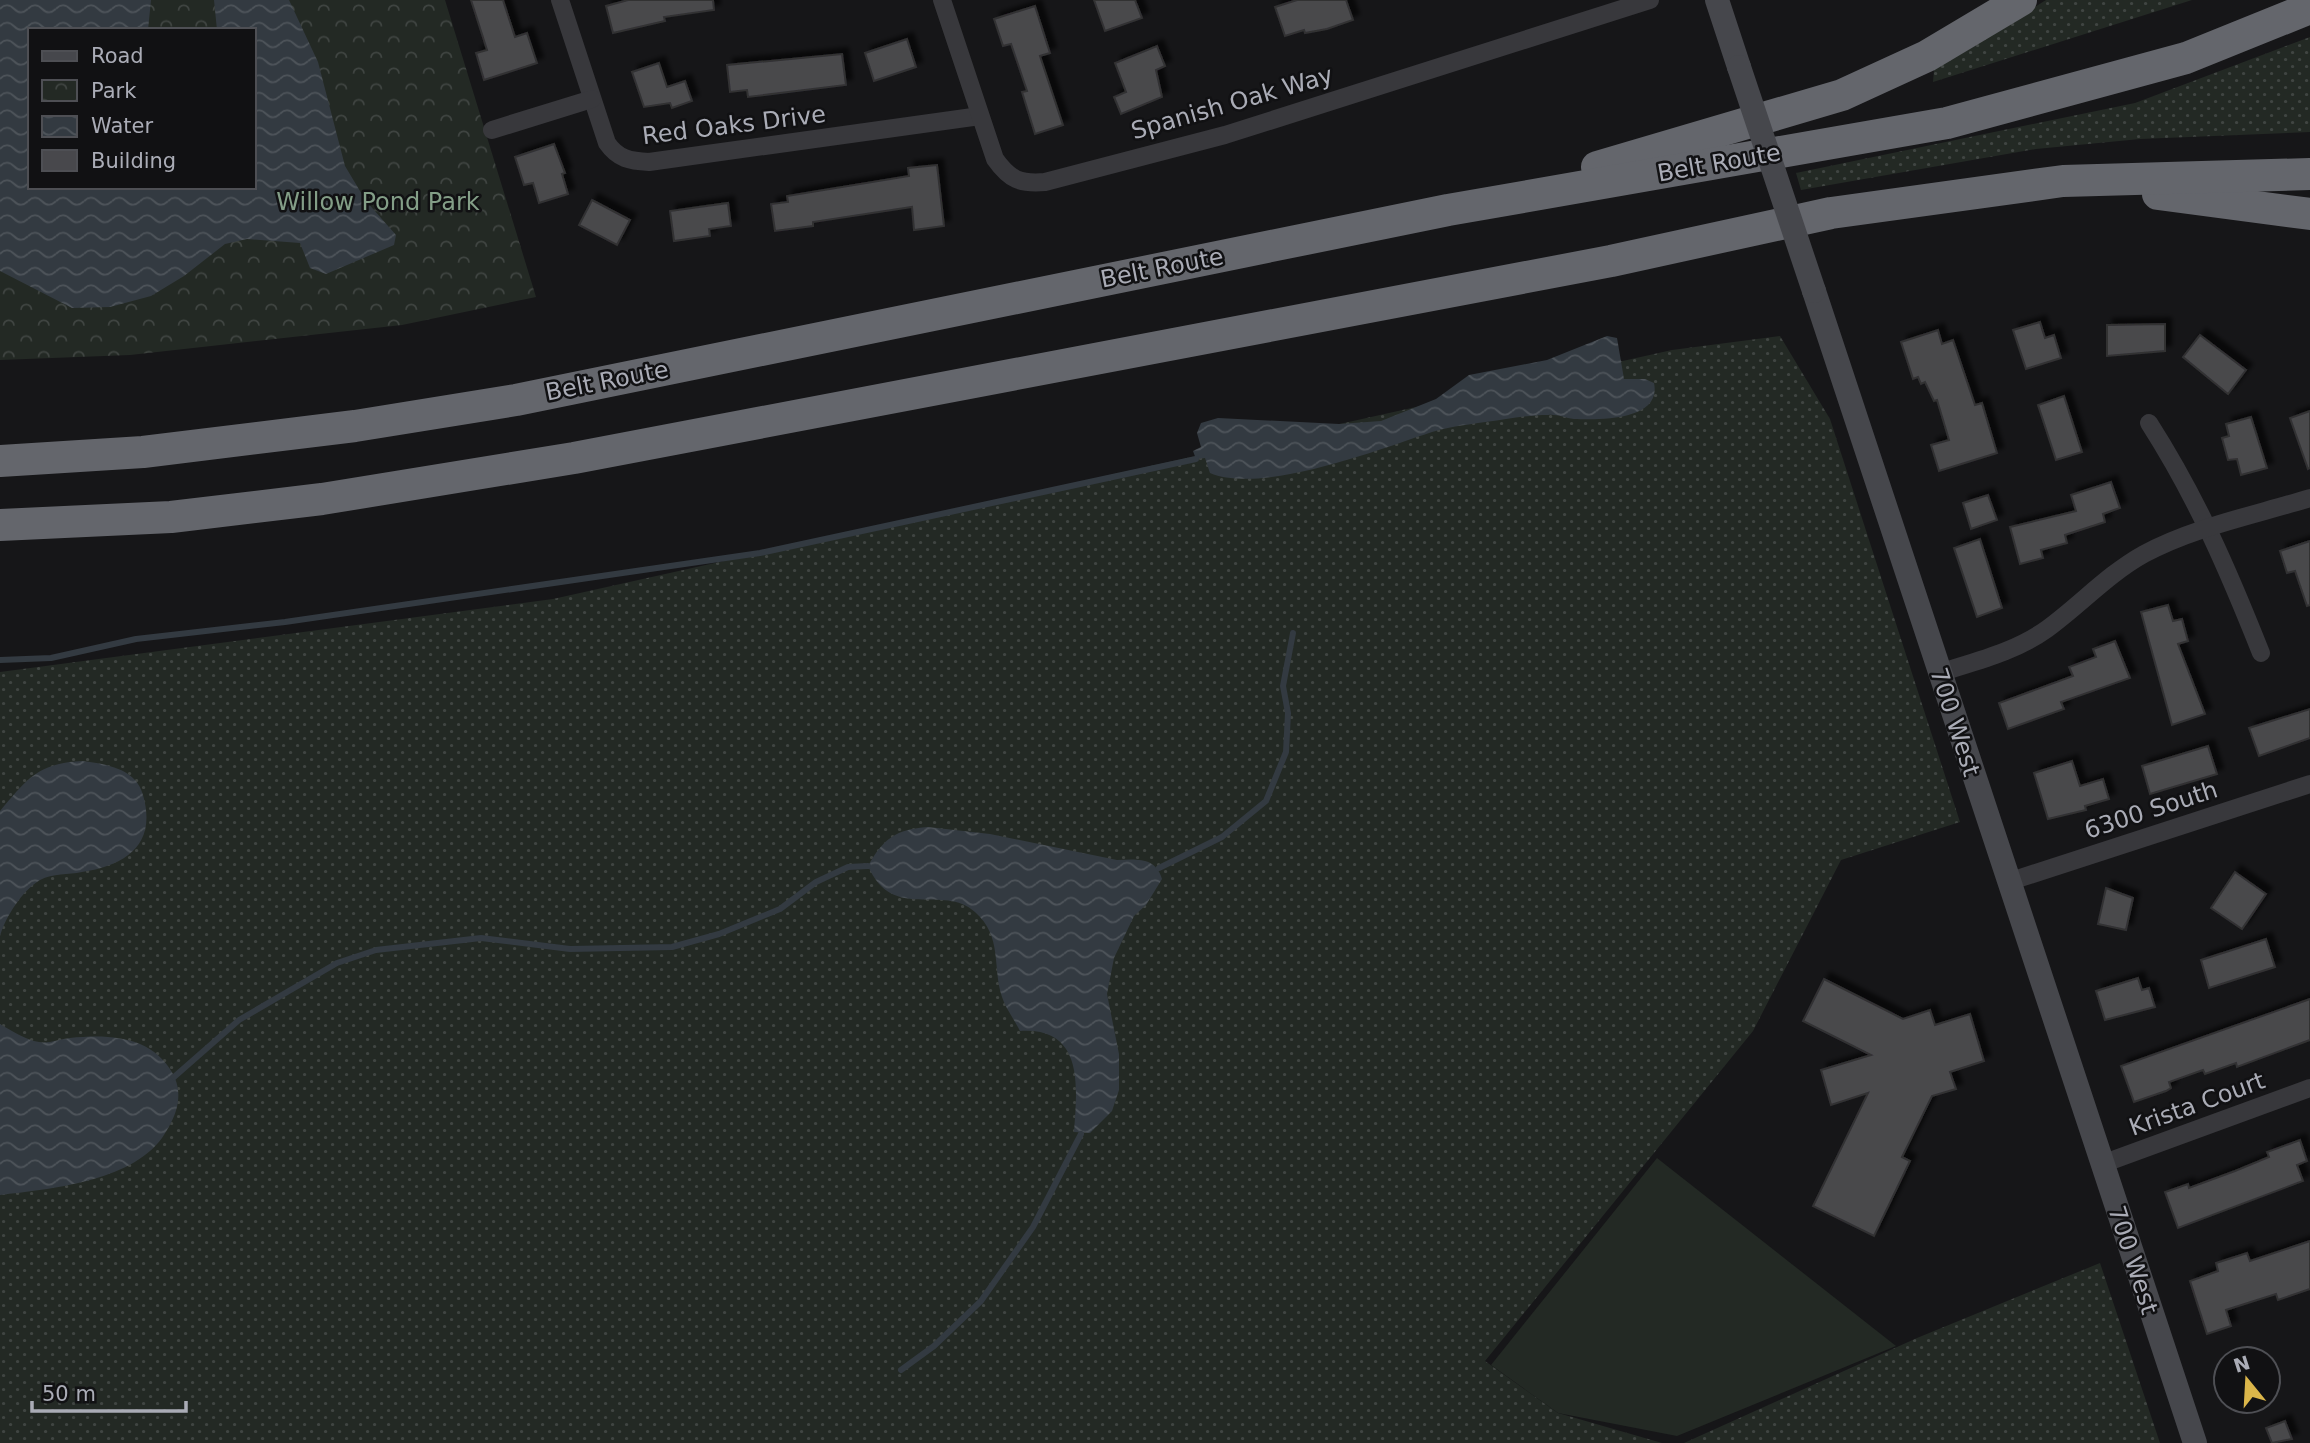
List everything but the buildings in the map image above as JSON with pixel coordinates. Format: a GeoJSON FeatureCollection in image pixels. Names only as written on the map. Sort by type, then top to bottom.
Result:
{"type":"FeatureCollection","features":[{"type":"Feature","properties":{"kind":"highway"},"geometry":{"type":"LineString","coordinates":[[1448,211],[1842,95],[1927,56],[2021,0]]}},
{"type":"Feature","properties":{"kind":"highway","name":"Belt Route"},"geometry":{"type":"LineString","coordinates":[[0,461],[156,451],[355,426],[516,400],[1448,211],[1947,124],[2186,58],[2310,8]]}},
{"type":"Feature","properties":{"kind":"highway"},"geometry":{"type":"LineString","coordinates":[[0,525],[35,526],[212,512],[322,499],[560,460],[1611,261],[1831,213],[2063,181],[2310,174]]}},
{"type":"Feature","properties":{"kind":"highway"},"geometry":{"type":"LineString","coordinates":[[2063,181],[2310,214]]}},
{"type":"Feature","properties":{"kind":"main road","name":"700 West"},"geometry":{"type":"LineString","coordinates":[[1717,0],[2195,1443]]}},
{"type":"Feature","properties":{"kind":"street","name":"Red Oaks Drive"},"geometry":{"type":"LineString","coordinates":[[560,0],[602,130],[613,152],[631,161],[649,162],[980,116]]}},
{"type":"Feature","properties":{"kind":"street","name":"Spanish Oak Way"},"geometry":{"type":"LineString","coordinates":[[942,0],[995,159],[1006,174],[1016,181],[1045,182],[1226,135],[1650,0]]}},
{"type":"Feature","properties":{"kind":"street"},"geometry":{"type":"LineString","coordinates":[[492,130],[592,99]]}},
{"type":"Feature","properties":{"kind":"street"},"geometry":{"type":"LineString","coordinates":[[2149,423],[2221,551],[2260,653]]}},
{"type":"Feature","properties":{"kind":"street"},"geometry":{"type":"LineString","coordinates":[[1939,673],[2021,645],[2048,629],[2128,563],[2168,543],[2310,498]]}},
{"type":"Feature","properties":{"kind":"street","name":"6300 South"},"geometry":{"type":"LineString","coordinates":[[2008,883],[2310,784]]}},
{"type":"Feature","properties":{"kind":"street","name":"Krista Court"},"geometry":{"type":"LineString","coordinates":[[2102,1164],[2310,1088]]}},
{"type":"Feature","properties":{"kind":"green space","name":"Willow Pond Park"},"geometry":{"type":"Polygon","coordinates":[[[0,0],[445,0],[536,297],[402,325],[130,355],[0,360],[0,0]]]}},
{"type":"Feature","properties":{"kind":"green space"},"geometry":{"type":"Polygon","coordinates":[[[2046,0],[2192,0],[1933,82],[1934,70],[2046,0]]]}},
{"type":"Feature","properties":{"kind":"green space"},"geometry":{"type":"Polygon","coordinates":[[[2310,37],[2310,132],[2140,139],[2036,149],[1801,190],[1796,173],[2135,103],[2310,37]]]}},
{"type":"Feature","properties":{"kind":"green space"},"geometry":{"type":"Polygon","coordinates":[[[1780,336],[1830,419],[1960,822],[1841,860],[1753,1031],[1485,1361],[1558,1413],[1662,1443],[0,1443],[0,672],[553,599],[1672,350],[1780,336]]]}},
{"type":"Feature","properties":{"kind":"green space"},"geometry":{"type":"Polygon","coordinates":[[[1657,1158],[1896,1346],[1677,1436],[1558,1413],[1491,1365],[1657,1158]]]}},
{"type":"Feature","properties":{"kind":"green space"},"geometry":{"type":"Polygon","coordinates":[[[2100,1263],[2160,1443],[1684,1443],[1917,1338],[2100,1263]]]}},
{"type":"Feature","properties":{"kind":"water"},"geometry":{"type":"Polygon","coordinates":[[[0,0],[151,0],[148,28],[28,28],[28,189],[256,189],[256,28],[217,28],[214,0],[289,0],[318,62],[345,166],[366,201],[396,235],[394,245],[326,274],[310,268],[300,243],[247,239],[225,244],[184,276],[151,296],[110,307],[72,308],[0,271],[0,0]]]}},
{"type":"Feature","properties":{"kind":"water"},"geometry":{"type":"Polygon","coordinates":[[[1607,336],[1617,338],[1624,379],[1645,379],[1654,383],[1654,395],[1648,405],[1626,416],[1574,419],[1538,415],[1459,426],[1321,467],[1259,478],[1232,478],[1210,473],[1205,458],[1196,459],[1193,451],[1201,447],[1197,433],[1201,423],[1218,418],[1339,424],[1381,421],[1436,399],[1469,375],[1547,360],[1607,336]]]}},
{"type":"Feature","properties":{"kind":"water"},"geometry":{"type":"Polygon","coordinates":[[[82,761],[118,769],[134,779],[143,795],[146,812],[146,827],[142,839],[135,849],[112,864],[40,880],[16,905],[0,936],[0,811],[26,782],[44,769],[67,762],[82,761]]]}},
{"type":"Feature","properties":{"kind":"water"},"geometry":{"type":"Polygon","coordinates":[[[928,827],[990,834],[1117,860],[1145,861],[1159,872],[1162,879],[1146,905],[1134,916],[1114,958],[1107,994],[1119,1054],[1119,1090],[1112,1111],[1090,1133],[1074,1132],[1075,1080],[1066,1050],[1056,1039],[1041,1032],[1020,1031],[1006,1006],[999,985],[993,942],[984,922],[962,904],[904,898],[891,893],[878,883],[868,866],[879,849],[892,837],[907,830],[928,827]]]}},
{"type":"Feature","properties":{"kind":"water"},"geometry":{"type":"Polygon","coordinates":[[[0,1024],[39,1042],[85,1037],[115,1038],[129,1040],[154,1052],[173,1074],[178,1091],[177,1108],[162,1138],[148,1153],[110,1174],[64,1186],[0,1195],[0,1024]]]}},
{"type":"Feature","properties":{"kind":"waterway"},"geometry":{"type":"LineString","coordinates":[[0,660],[51,658],[136,639],[285,622],[760,553],[1196,459]]}},
{"type":"Feature","properties":{"kind":"waterway"},"geometry":{"type":"LineString","coordinates":[[1159,868],[1222,837],[1266,801],[1286,752],[1288,713],[1283,686],[1293,633]]}},
{"type":"Feature","properties":{"kind":"waterway"},"geometry":{"type":"LineString","coordinates":[[174,1077],[239,1020],[337,963],[376,950],[481,938],[570,949],[672,947],[719,934],[780,909],[816,882],[848,867],[868,866]]}},
{"type":"Feature","properties":{"kind":"waterway"},"geometry":{"type":"LineString","coordinates":[[901,1370],[934,1346],[981,1301],[1033,1227],[1081,1134]]}}]}
